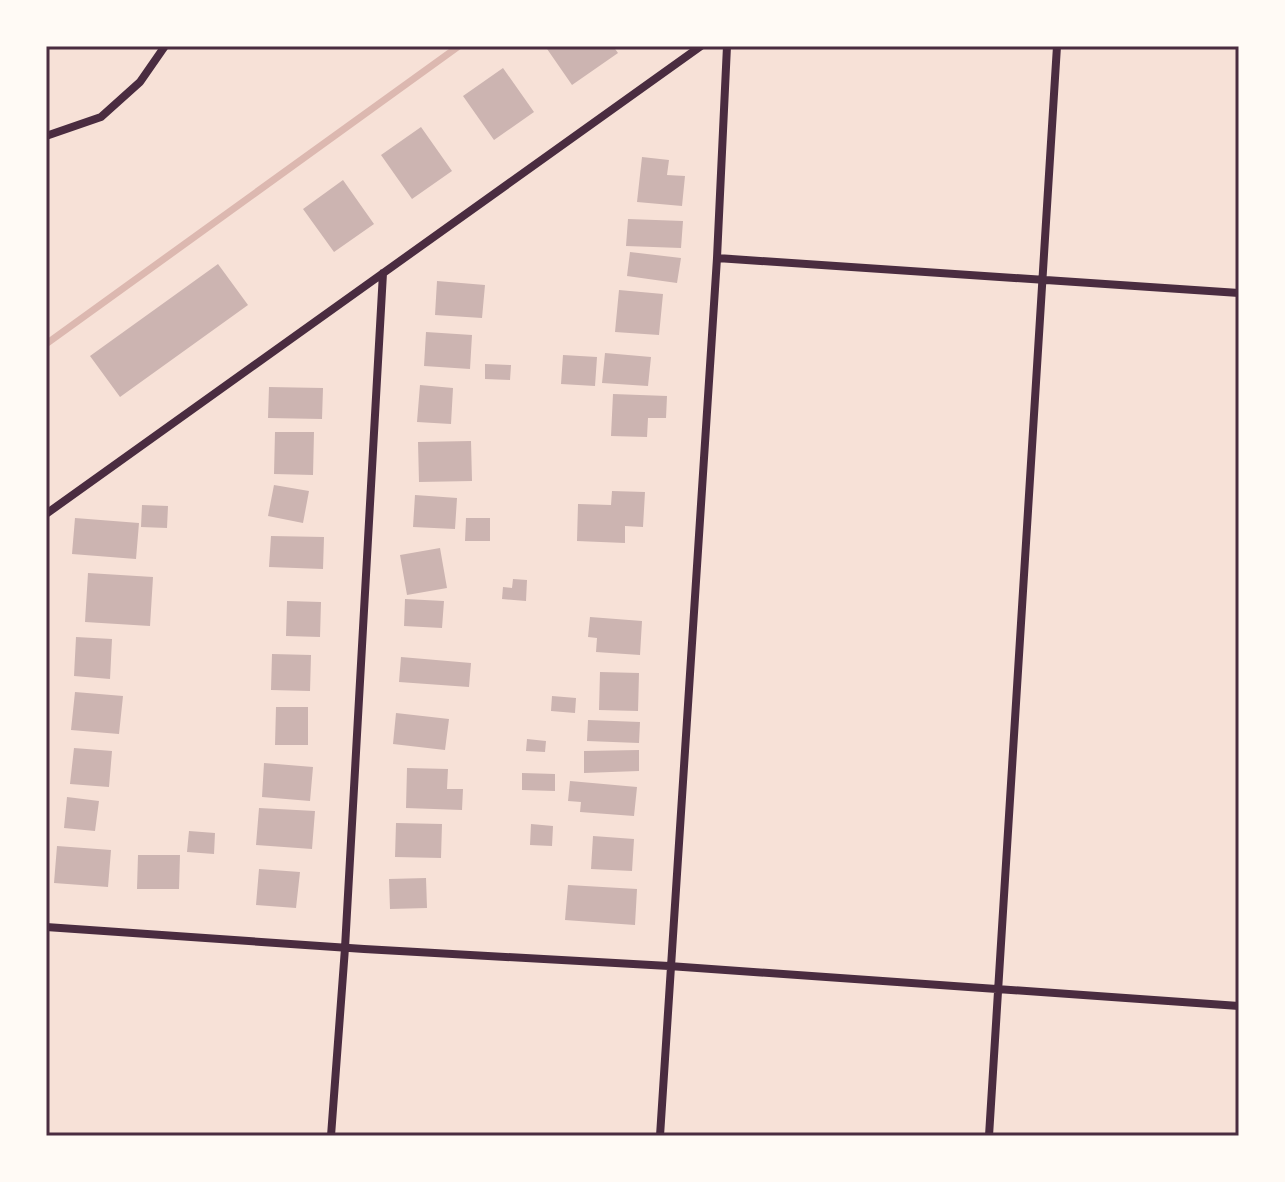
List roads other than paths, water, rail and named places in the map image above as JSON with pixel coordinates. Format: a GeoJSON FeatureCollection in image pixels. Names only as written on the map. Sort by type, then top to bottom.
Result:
{"type":"FeatureCollection","features":[{"type":"Feature","properties":{"kind":"street"},"geometry":{"type":"LineString","coordinates":[[46,136],[101,117],[140,82],[165,46]]}},
{"type":"Feature","properties":{"kind":"street"},"geometry":{"type":"LineString","coordinates":[[46,516],[701,46]]}},
{"type":"Feature","properties":{"kind":"street"},"geometry":{"type":"LineString","coordinates":[[660,1136],[717,258],[727,46]]}},
{"type":"Feature","properties":{"kind":"street"},"geometry":{"type":"LineString","coordinates":[[989,1136],[1057,46]]}},
{"type":"Feature","properties":{"kind":"street"},"geometry":{"type":"LineString","coordinates":[[717,258],[1239,293]]}},
{"type":"Feature","properties":{"kind":"street"},"geometry":{"type":"LineString","coordinates":[[331,1136],[345,948],[383,273]]}},
{"type":"Feature","properties":{"kind":"street"},"geometry":{"type":"LineString","coordinates":[[46,927],[1239,1006]]}},
{"type":"Feature","properties":{"kind":"waterway"},"geometry":{"type":"LineString","coordinates":[[46,344],[459,46]]}}]}
